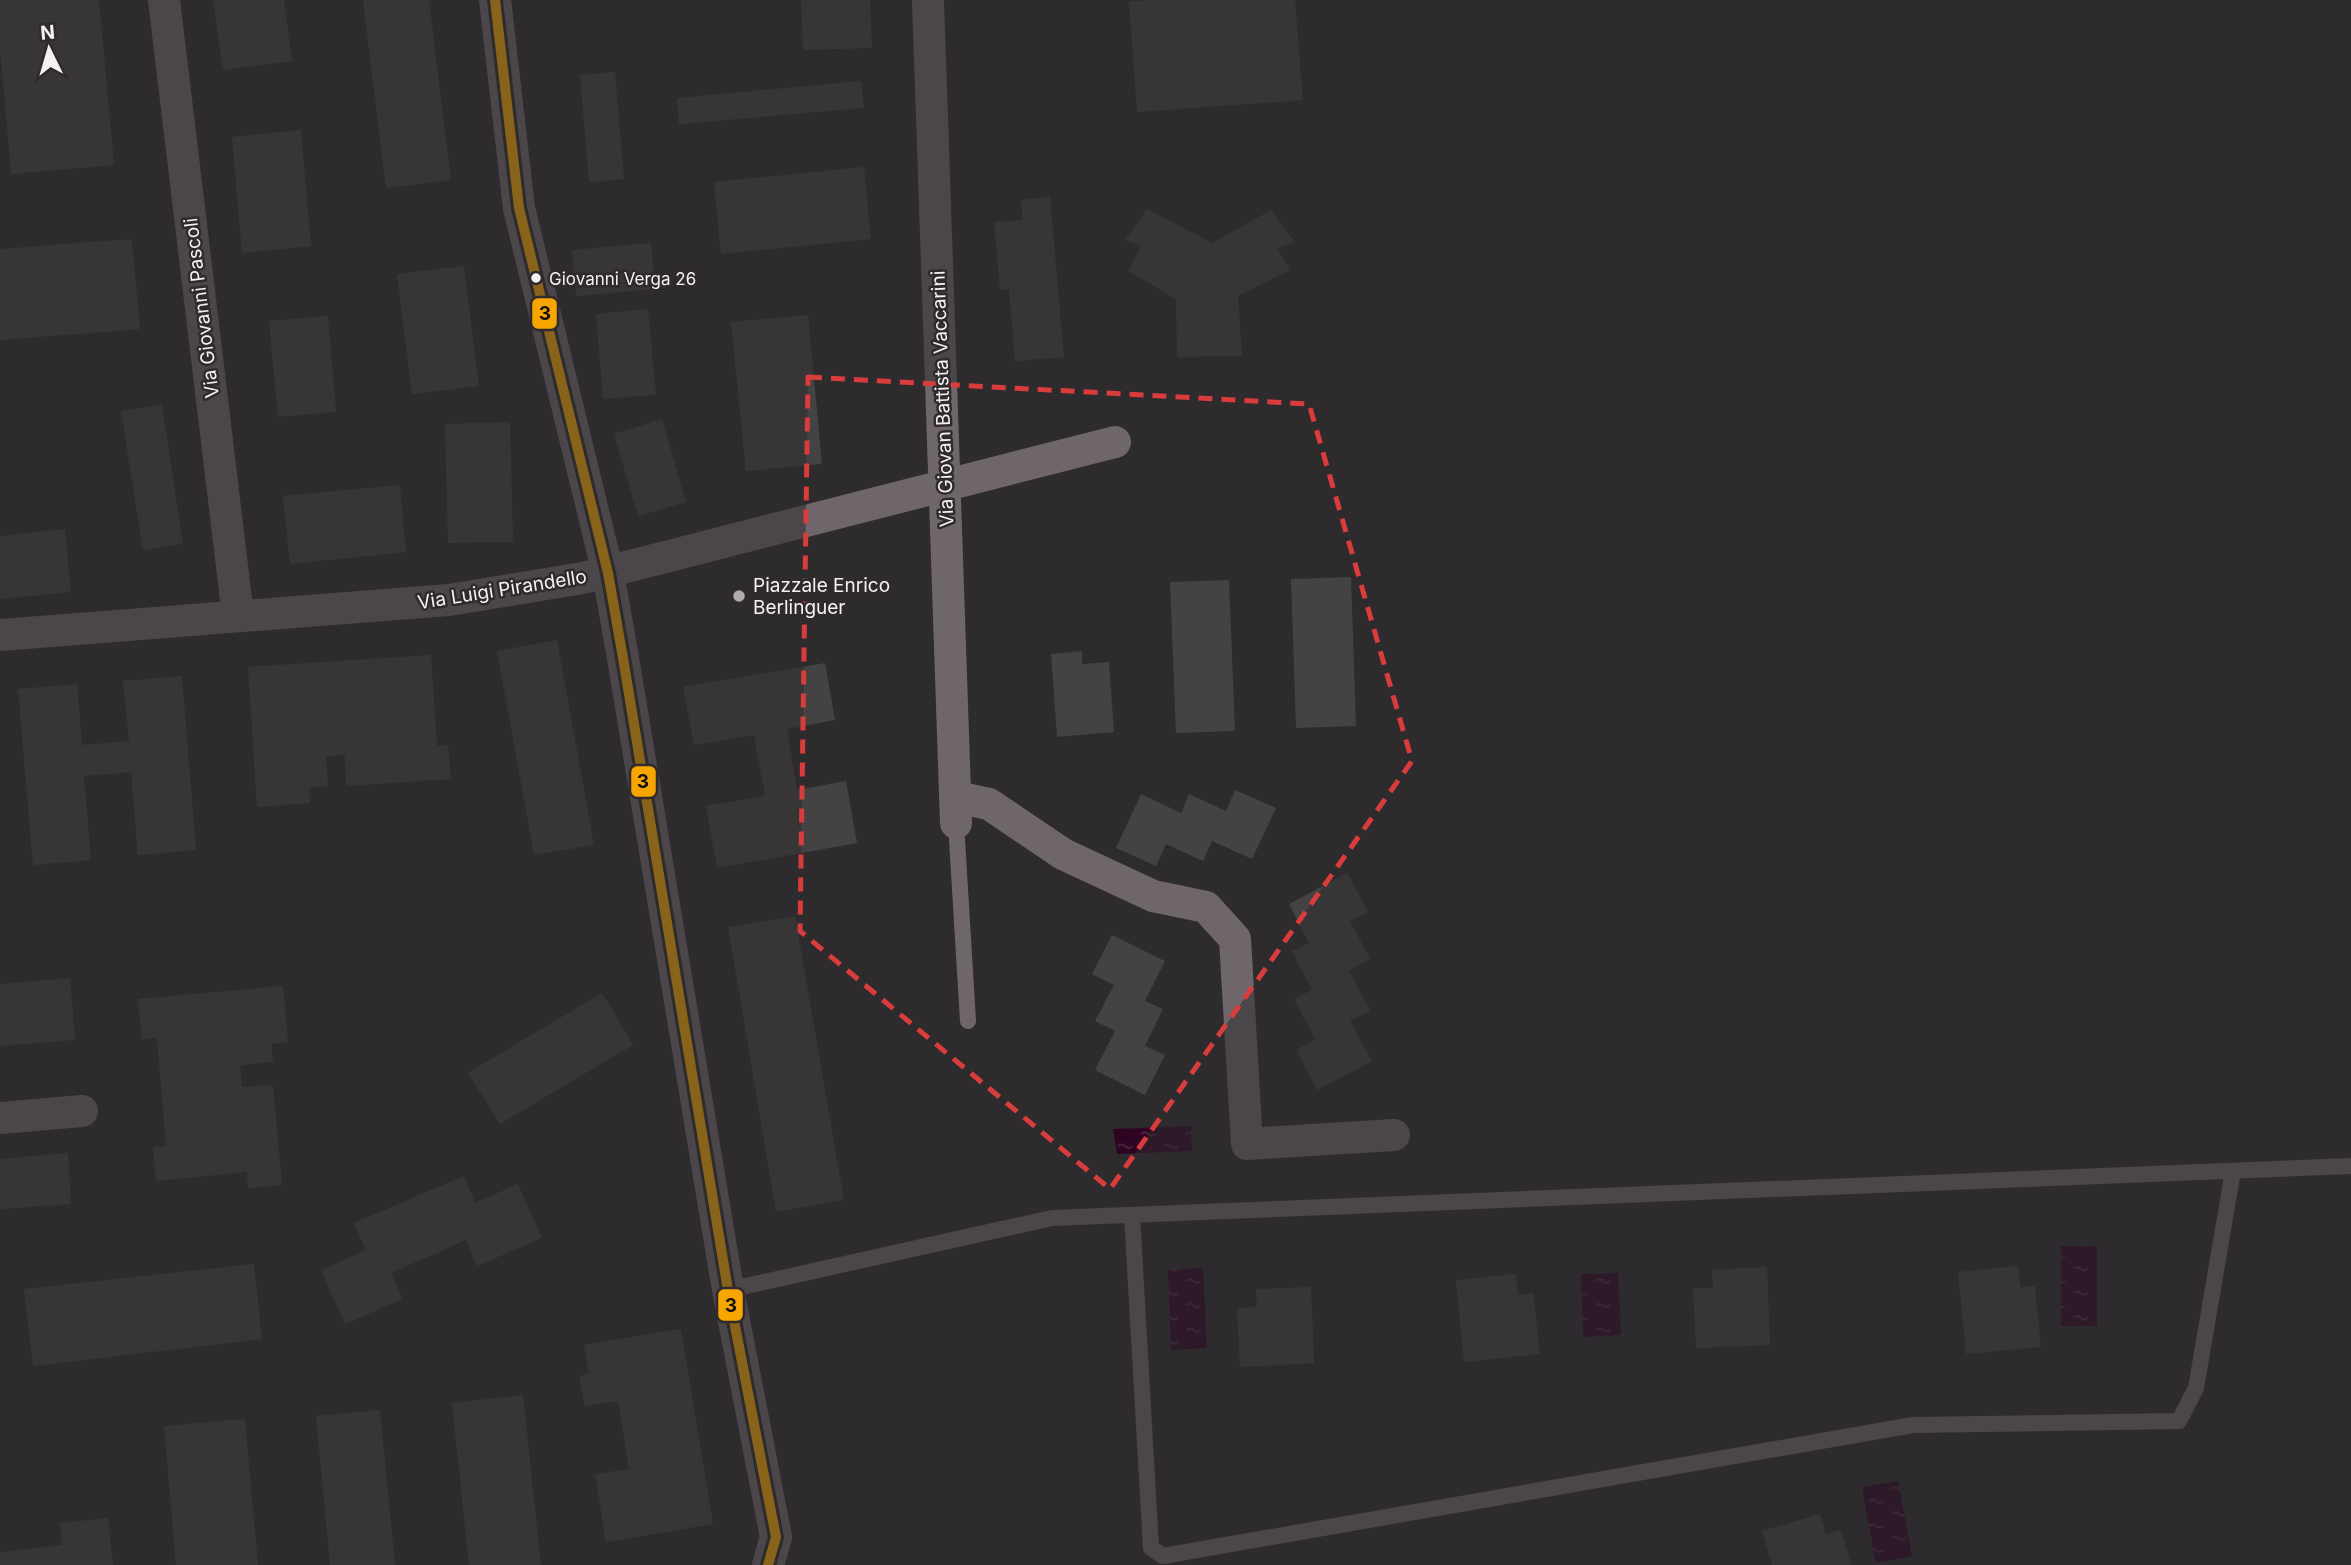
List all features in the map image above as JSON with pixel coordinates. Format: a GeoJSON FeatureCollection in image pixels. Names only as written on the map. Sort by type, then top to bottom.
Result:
{"type":"FeatureCollection","features":[{"type":"Feature","properties":{"kind":"street","name":"Via Giovanni Pascoli"},"geometry":{"type":"LineString","coordinates":[[164,0],[238,616]]}},
{"type":"Feature","properties":{"kind":"street"},"geometry":{"type":"LineString","coordinates":[[495,0],[519,208],[608,573],[728,1290],[776,1537],[768,1565]]}},
{"type":"Feature","properties":{"kind":"street","name":"Via Giovan Battista Vaccarini"},"geometry":{"type":"LineString","coordinates":[[928,0],[956,810]]}},
{"type":"Feature","properties":{"kind":"street","name":"Via Luigi Pirandello"},"geometry":{"type":"LineString","coordinates":[[0,635],[449,600],[608,573],[1115,442]]}},
{"type":"Feature","properties":{"kind":"street"},"geometry":{"type":"LineString","coordinates":[[956,810],[989,804],[1063,854],[1153,896],[1206,907],[1235,939],[1247,1144],[1394,1135]]}},
{"type":"Feature","properties":{"kind":"street"},"geometry":{"type":"LineString","coordinates":[[0,1118],[82,1111]]}},
{"type":"Feature","properties":{"kind":"lane"},"geometry":{"type":"LineString","coordinates":[[956,810],[968,1021]]}},
{"type":"Feature","properties":{"kind":"lane"},"geometry":{"type":"LineString","coordinates":[[728,1290],[1052,1218],[2351,1166]]}},
{"type":"Feature","properties":{"kind":"lane"},"geometry":{"type":"LineString","coordinates":[[1132,1215],[1151,1548],[1163,1556],[1913,1425],[2179,1421],[2196,1388],[2233,1171]]}},
{"type":"Feature","properties":{"kind":"highlighted area"},"geometry":{"type":"Polygon","coordinates":[[[808,377],[1309,404],[1412,761],[1110,1189],[800,931],[808,377]]]}},
{"type":"Feature","properties":{"kind":"water"},"geometry":{"type":"Polygon","coordinates":[[[1191,1126],[1192,1151],[1117,1154],[1113,1129],[1191,1126]]]}},
{"type":"Feature","properties":{"kind":"water"},"geometry":{"type":"Polygon","coordinates":[[[2061,1246],[2097,1246],[2097,1326],[2061,1326],[2061,1246]]]}},
{"type":"Feature","properties":{"kind":"water"},"geometry":{"type":"Polygon","coordinates":[[[1203,1268],[1207,1348],[1171,1350],[1168,1270],[1203,1268]]]}},
{"type":"Feature","properties":{"kind":"water"},"geometry":{"type":"Polygon","coordinates":[[[1618,1273],[1621,1335],[1583,1337],[1581,1274],[1618,1273]]]}},
{"type":"Feature","properties":{"kind":"water"},"geometry":{"type":"Polygon","coordinates":[[[1898,1481],[1912,1556],[1876,1563],[1862,1487],[1898,1481]]]}},
{"type":"Feature","properties":{"kind":"building"},"geometry":{"type":"Polygon","coordinates":[[[0,0],[99,0],[114,165],[11,174],[0,48],[0,0]]]}},
{"type":"Feature","properties":{"kind":"building"},"geometry":{"type":"Polygon","coordinates":[[[213,0],[284,0],[292,61],[223,70],[213,0]]]}},
{"type":"Feature","properties":{"kind":"building"},"geometry":{"type":"Polygon","coordinates":[[[363,0],[429,0],[451,180],[386,188],[363,0]]]}},
{"type":"Feature","properties":{"kind":"building"},"geometry":{"type":"Polygon","coordinates":[[[801,0],[870,0],[872,48],[803,50],[801,0]]]}},
{"type":"Feature","properties":{"kind":"building"},"geometry":{"type":"Polygon","coordinates":[[[1295,0],[1303,100],[1137,112],[1129,2],[1295,0]]]}},
{"type":"Feature","properties":{"kind":"building"},"geometry":{"type":"Polygon","coordinates":[[[615,72],[624,179],[589,182],[580,75],[615,72]]]}},
{"type":"Feature","properties":{"kind":"building"},"geometry":{"type":"Polygon","coordinates":[[[861,81],[864,108],[679,124],[677,98],[861,81]]]}},
{"type":"Feature","properties":{"kind":"building"},"geometry":{"type":"Polygon","coordinates":[[[301,130],[311,246],[242,253],[232,137],[301,130]]]}},
{"type":"Feature","properties":{"kind":"building"},"geometry":{"type":"Polygon","coordinates":[[[864,167],[871,239],[721,254],[714,182],[864,167]]]}},
{"type":"Feature","properties":{"kind":"building"},"geometry":{"type":"Polygon","coordinates":[[[1050,197],[1064,357],[1015,361],[1009,289],[1000,290],[994,222],[1023,220],[1021,200],[1050,197]]]}},
{"type":"Feature","properties":{"kind":"building"},"geometry":{"type":"Polygon","coordinates":[[[1147,209],[1212,243],[1271,210],[1295,242],[1277,248],[1290,270],[1238,296],[1242,356],[1177,357],[1176,299],[1128,271],[1141,246],[1125,240],[1147,209]]]}},
{"type":"Feature","properties":{"kind":"building"},"geometry":{"type":"Polygon","coordinates":[[[132,239],[140,329],[0,340],[0,249],[132,239]]]}},
{"type":"Feature","properties":{"kind":"building"},"geometry":{"type":"Polygon","coordinates":[[[651,243],[655,289],[576,296],[572,250],[651,243]]]}},
{"type":"Feature","properties":{"kind":"building"},"geometry":{"type":"Polygon","coordinates":[[[464,266],[479,386],[412,394],[397,274],[464,266]]]}},
{"type":"Feature","properties":{"kind":"building"},"geometry":{"type":"Polygon","coordinates":[[[648,309],[656,395],[603,399],[596,314],[648,309]]]}},
{"type":"Feature","properties":{"kind":"building"},"geometry":{"type":"Polygon","coordinates":[[[808,315],[822,464],[746,471],[731,322],[808,315]]]}},
{"type":"Feature","properties":{"kind":"building"},"geometry":{"type":"Polygon","coordinates":[[[328,316],[336,412],[278,417],[269,321],[328,316]]]}},
{"type":"Feature","properties":{"kind":"building"},"geometry":{"type":"Polygon","coordinates":[[[162,405],[183,544],[143,550],[121,411],[162,405]]]}},
{"type":"Feature","properties":{"kind":"building"},"geometry":{"type":"Polygon","coordinates":[[[662,419],[686,502],[638,516],[614,434],[662,419]]]}},
{"type":"Feature","properties":{"kind":"building"},"geometry":{"type":"Polygon","coordinates":[[[510,422],[513,542],[448,543],[445,424],[510,422]]]}},
{"type":"Feature","properties":{"kind":"building"},"geometry":{"type":"Polygon","coordinates":[[[400,485],[406,552],[290,564],[283,496],[400,485]]]}},
{"type":"Feature","properties":{"kind":"building"},"geometry":{"type":"Polygon","coordinates":[[[65,529],[71,592],[0,599],[0,536],[65,529]]]}},
{"type":"Feature","properties":{"kind":"building"},"geometry":{"type":"Polygon","coordinates":[[[1351,577],[1356,726],[1296,728],[1291,579],[1351,577]]]}},
{"type":"Feature","properties":{"kind":"building"},"geometry":{"type":"Polygon","coordinates":[[[1229,580],[1235,731],[1176,733],[1170,582],[1229,580]]]}},
{"type":"Feature","properties":{"kind":"building"},"geometry":{"type":"Polygon","coordinates":[[[557,640],[594,845],[534,855],[497,651],[557,640]]]}},
{"type":"Feature","properties":{"kind":"building"},"geometry":{"type":"Polygon","coordinates":[[[1082,651],[1082,664],[1109,662],[1114,732],[1057,737],[1051,654],[1082,651]]]}},
{"type":"Feature","properties":{"kind":"building"},"geometry":{"type":"Polygon","coordinates":[[[431,655],[437,746],[448,745],[451,779],[346,786],[345,755],[326,756],[328,786],[309,788],[310,803],[257,807],[248,667],[431,655]]]}},
{"type":"Feature","properties":{"kind":"building"},"geometry":{"type":"Polygon","coordinates":[[[825,663],[835,720],[787,729],[797,790],[846,781],[857,843],[717,868],[706,806],[765,796],[754,735],[694,745],[683,687],[825,663]]]}},
{"type":"Feature","properties":{"kind":"building"},"geometry":{"type":"Polygon","coordinates":[[[182,676],[196,850],[138,855],[131,772],[84,776],[91,860],[33,865],[18,689],[77,684],[82,745],[129,741],[123,681],[182,676]]]}},
{"type":"Feature","properties":{"kind":"building"},"geometry":{"type":"Polygon","coordinates":[[[1235,790],[1276,808],[1252,859],[1212,841],[1203,861],[1166,844],[1156,866],[1116,848],[1141,794],[1181,813],[1189,794],[1226,811],[1235,790]]]}},
{"type":"Feature","properties":{"kind":"building"},"geometry":{"type":"Polygon","coordinates":[[[1347,873],[1368,912],[1350,921],[1370,959],[1349,971],[1370,1010],[1350,1021],[1372,1061],[1317,1090],[1296,1050],[1315,1039],[1294,999],[1312,990],[1292,951],[1309,943],[1289,904],[1347,873]]]}},
{"type":"Feature","properties":{"kind":"building"},"geometry":{"type":"Polygon","coordinates":[[[795,916],[844,1200],[776,1212],[728,927],[795,916]]]}},
{"type":"Feature","properties":{"kind":"building"},"geometry":{"type":"Polygon","coordinates":[[[1112,935],[1165,961],[1145,1001],[1163,1009],[1145,1046],[1165,1055],[1145,1095],[1095,1070],[1115,1031],[1095,1021],[1114,985],[1092,974],[1112,935]]]}},
{"type":"Feature","properties":{"kind":"building"},"geometry":{"type":"Polygon","coordinates":[[[70,978],[75,1040],[0,1046],[0,984],[70,978]]]}},
{"type":"Feature","properties":{"kind":"building"},"geometry":{"type":"Polygon","coordinates":[[[283,986],[288,1042],[271,1044],[273,1062],[240,1065],[242,1087],[273,1085],[282,1185],[248,1188],[247,1172],[156,1181],[153,1147],[166,1146],[157,1038],[142,1039],[138,999],[283,986]]]}},
{"type":"Feature","properties":{"kind":"building"},"geometry":{"type":"Polygon","coordinates":[[[602,993],[633,1045],[500,1124],[468,1073],[602,993]]]}},
{"type":"Feature","properties":{"kind":"building"},"geometry":{"type":"Polygon","coordinates":[[[68,1153],[71,1204],[0,1209],[0,1159],[68,1153]]]}},
{"type":"Feature","properties":{"kind":"building"},"geometry":{"type":"Polygon","coordinates":[[[464,1176],[475,1203],[518,1184],[542,1238],[477,1266],[466,1240],[391,1273],[402,1299],[345,1324],[321,1270],[366,1250],[354,1223],[464,1176]]]}},
{"type":"Feature","properties":{"kind":"building"},"geometry":{"type":"Polygon","coordinates":[[[254,1264],[262,1339],[33,1366],[24,1289],[254,1264]]]}},
{"type":"Feature","properties":{"kind":"building"},"geometry":{"type":"Polygon","coordinates":[[[2018,1266],[2020,1287],[2035,1286],[2041,1347],[1966,1354],[1958,1272],[2018,1266]]]}},
{"type":"Feature","properties":{"kind":"building"},"geometry":{"type":"Polygon","coordinates":[[[1767,1267],[1770,1345],[1696,1348],[1693,1288],[1713,1288],[1712,1270],[1767,1267]]]}},
{"type":"Feature","properties":{"kind":"building"},"geometry":{"type":"Polygon","coordinates":[[[1516,1274],[1518,1295],[1533,1293],[1540,1354],[1464,1362],[1456,1280],[1516,1274]]]}},
{"type":"Feature","properties":{"kind":"building"},"geometry":{"type":"Polygon","coordinates":[[[1311,1287],[1314,1363],[1240,1367],[1237,1308],[1257,1307],[1256,1289],[1311,1287]]]}},
{"type":"Feature","properties":{"kind":"building"},"geometry":{"type":"Polygon","coordinates":[[[681,1329],[713,1524],[606,1542],[595,1474],[629,1469],[618,1401],[585,1406],[579,1376],[589,1374],[584,1345],[681,1329]]]}},
{"type":"Feature","properties":{"kind":"building"},"geometry":{"type":"Polygon","coordinates":[[[523,1395],[541,1565],[469,1565],[452,1403],[523,1395]]]}},
{"type":"Feature","properties":{"kind":"building"},"geometry":{"type":"Polygon","coordinates":[[[380,1410],[395,1565],[330,1565],[316,1416],[380,1410]]]}},
{"type":"Feature","properties":{"kind":"building"},"geometry":{"type":"Polygon","coordinates":[[[245,1419],[258,1565],[176,1565],[164,1426],[245,1419]]]}},
{"type":"Feature","properties":{"kind":"building"},"geometry":{"type":"Polygon","coordinates":[[[1820,1514],[1826,1534],[1841,1530],[1851,1565],[1772,1565],[1762,1531],[1820,1514]]]}},
{"type":"Feature","properties":{"kind":"building"},"geometry":{"type":"Polygon","coordinates":[[[108,1518],[113,1565],[0,1565],[0,1552],[62,1545],[60,1523],[108,1518]]]}},
{"type":"Feature","properties":{"kind":"transit line","name":"3"},"geometry":{"type":"LineString","coordinates":[[495,0],[519,208],[608,573],[623,658],[728,1290],[776,1537],[768,1565]]}},
{"type":"Feature","properties":{"kind":"place","name":"Giovanni Verga 26"},"geometry":{"type":"Point","coordinates":[536,278]}},
{"type":"Feature","properties":{"kind":"place","name":"Piazzale Enrico Berlinguer"},"geometry":{"type":"Point","coordinates":[739,596]}}]}
